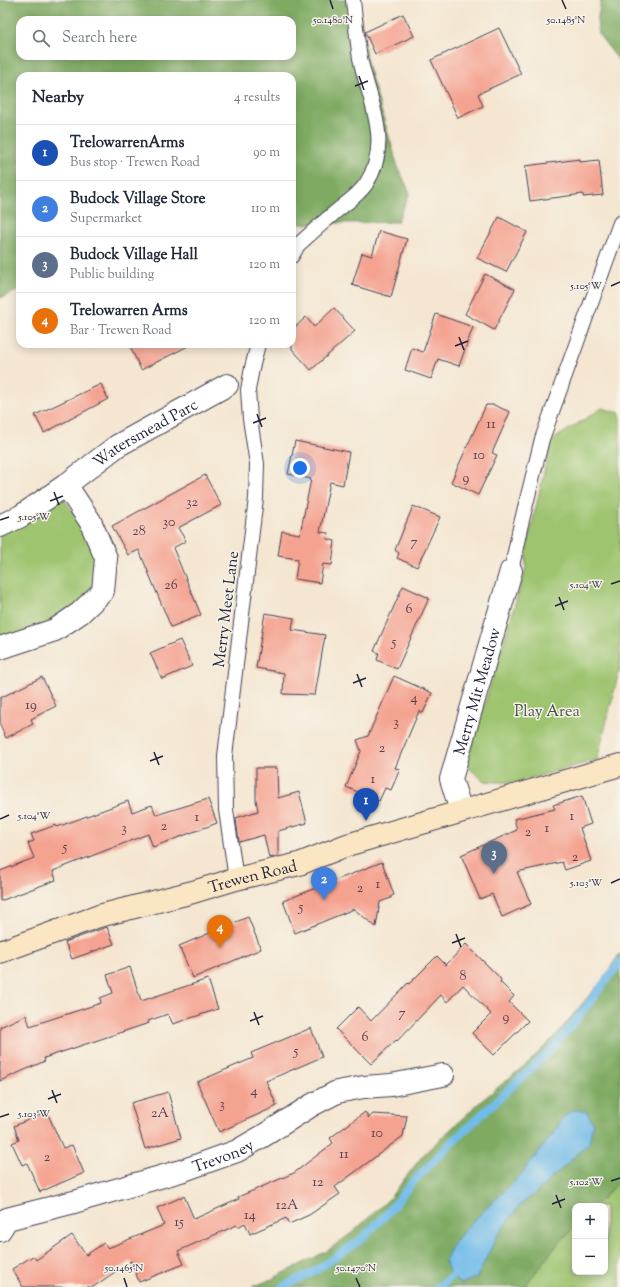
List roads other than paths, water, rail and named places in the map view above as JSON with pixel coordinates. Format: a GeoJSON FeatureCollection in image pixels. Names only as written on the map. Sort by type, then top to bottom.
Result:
{"type":"FeatureCollection","features":[{"type":"Feature","properties":{"kind":"street","name":"Watersmead Parc"},"geometry":{"type":"LineString","coordinates":[[0,526],[21,516],[66,485],[117,446],[227,385]]}},
{"type":"Feature","properties":{"kind":"street"},"geometry":{"type":"LineString","coordinates":[[0,648],[55,630],[80,613],[103,591],[106,558],[90,521],[66,485]]}},
{"type":"Feature","properties":{"kind":"street","name":"Merry Mit Meadow"},"geometry":{"type":"LineString","coordinates":[[461,811],[451,779],[511,571]]}},
{"type":"Feature","properties":{"kind":"street","name":"Trewen Road"},"geometry":{"type":"LineString","coordinates":[[0,952],[99,916],[298,864],[347,845],[620,765]]}},
{"type":"Feature","properties":{"kind":"street","name":"Trevoney"},"geometry":{"type":"LineString","coordinates":[[2,1219],[74,1202],[184,1170],[237,1151],[312,1105],[337,1092],[364,1087],[391,1085],[443,1074]]}},
{"type":"Feature","properties":{"kind":"lane"},"geometry":{"type":"LineString","coordinates":[[296,249],[298,245],[355,196],[365,185],[373,170],[377,157],[379,142],[378,123],[360,58],[353,0]]}},
{"type":"Feature","properties":{"kind":"lane"},"geometry":{"type":"LineString","coordinates":[[511,571],[542,439],[620,223]]}},
{"type":"Feature","properties":{"kind":"lane","name":"Merry Meet Lane"},"geometry":{"type":"LineString","coordinates":[[236,879],[226,810],[225,756],[256,492],[256,460],[250,419],[248,390],[257,348]]}},
{"type":"Feature","properties":{"kind":"water"},"geometry":{"type":"Polygon","coordinates":[[[574,1110],[586,1111],[593,1123],[589,1143],[536,1193],[519,1206],[497,1236],[477,1277],[461,1284],[451,1277],[445,1261],[453,1244],[471,1223],[519,1177],[553,1134],[564,1116],[574,1110]]]}},
{"type":"Feature","properties":{"kind":"waterway"},"geometry":{"type":"LineString","coordinates":[[282,1287],[315,1271],[359,1241],[385,1216],[411,1184],[451,1143],[548,1053],[573,1024],[620,962]]}},
{"type":"Feature","properties":{"kind":"waterway"},"geometry":{"type":"LineString","coordinates":[[438,1287],[451,1277]]}},
{"type":"Feature","properties":{"kind":"place","name":"TrelowarrenArms"},"geometry":{"type":"Point","coordinates":[366,821]}},
{"type":"Feature","properties":{"kind":"place","name":"Budock Village Hall"},"geometry":{"type":"Point","coordinates":[494,874]}},
{"type":"Feature","properties":{"kind":"place","name":"Budock Village Store"},"geometry":{"type":"Point","coordinates":[324,900]}},
{"type":"Feature","properties":{"kind":"place","name":"Trelowarren Arms"},"geometry":{"type":"Point","coordinates":[220,948]}},
{"type":"Feature","properties":{"kind":"park label","name":"Play Area"},"geometry":{"type":"Point","coordinates":[547,710]}}]}
